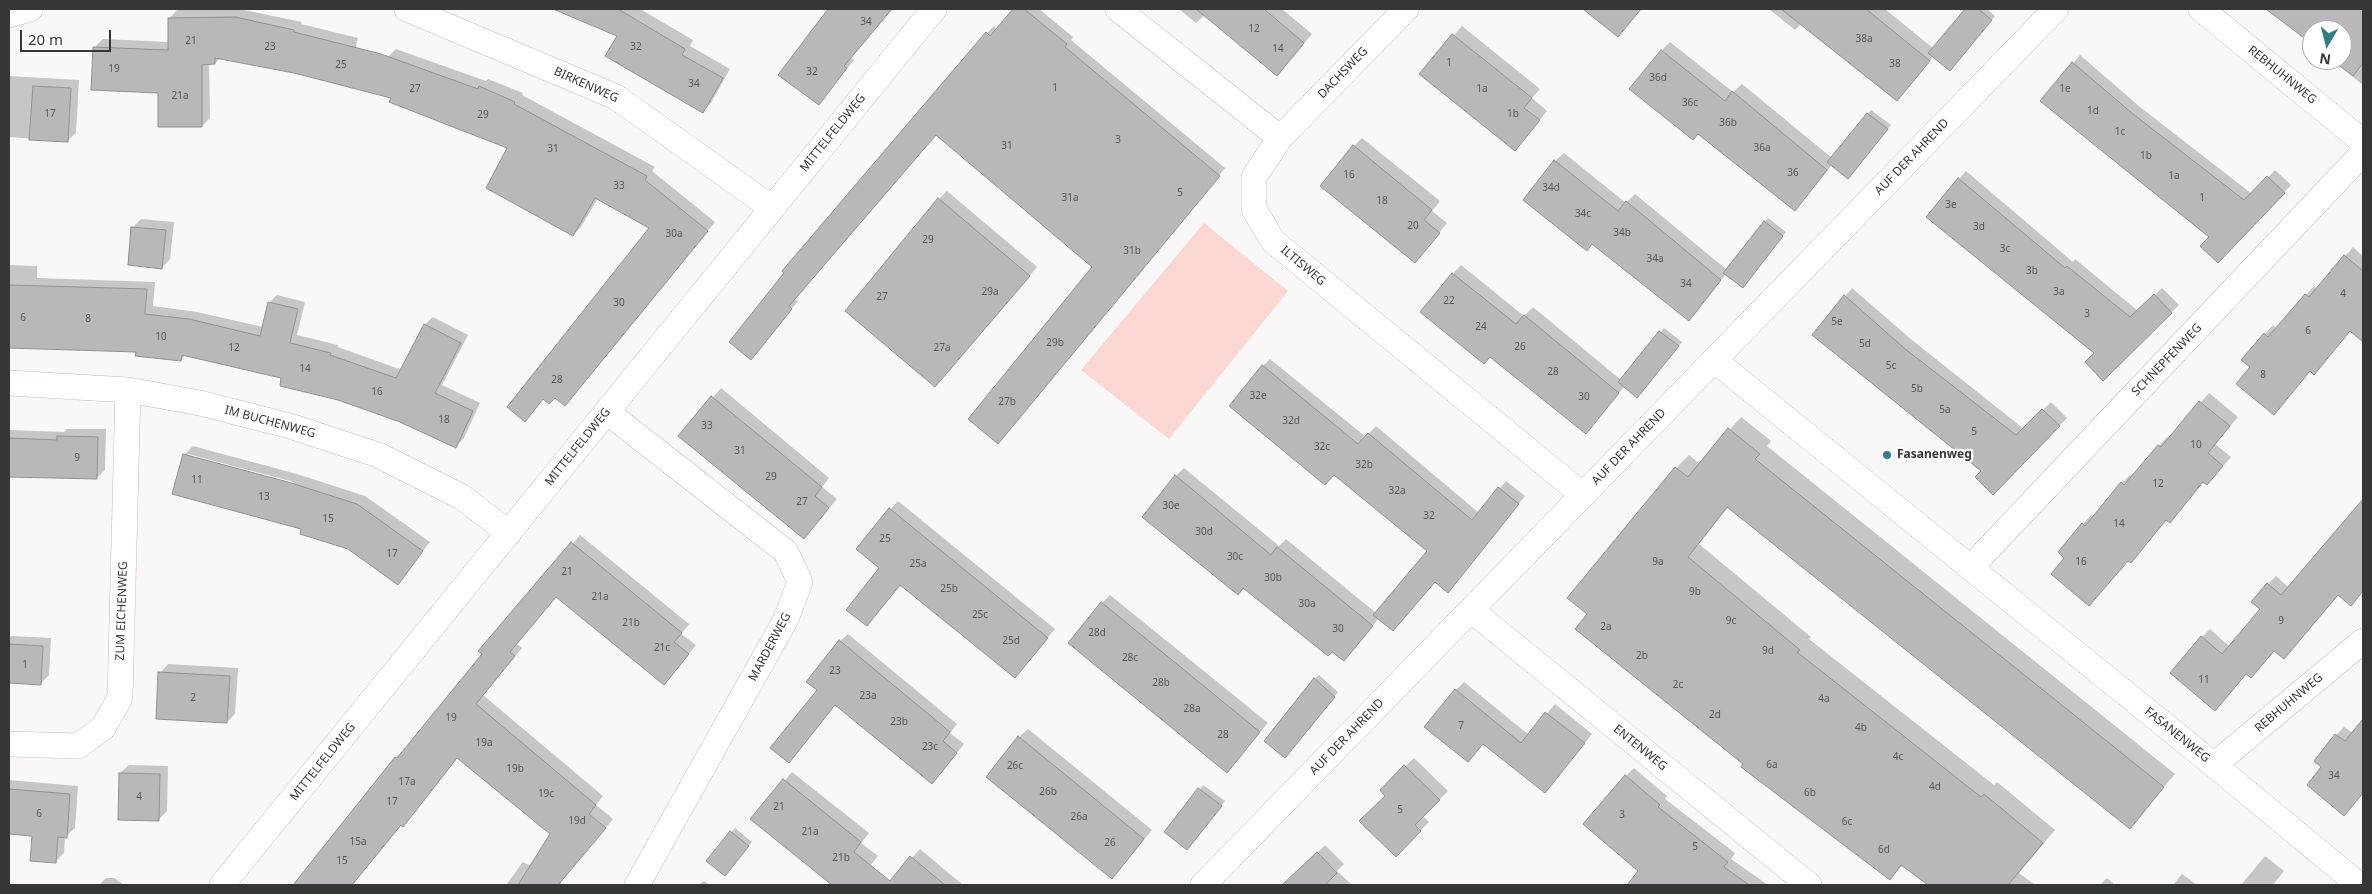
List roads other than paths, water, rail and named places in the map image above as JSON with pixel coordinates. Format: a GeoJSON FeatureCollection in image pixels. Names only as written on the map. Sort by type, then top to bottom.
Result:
{"type":"FeatureCollection","features":[{"type":"Feature","properties":{"kind":"street"},"geometry":{"type":"LineString","coordinates":[[9,15],[30,9]]}},
{"type":"Feature","properties":{"kind":"street","name":"BIRKENWEG"},"geometry":{"type":"LineString","coordinates":[[408,9],[616,97],[772,208]]}},
{"type":"Feature","properties":{"kind":"street","name":"MITTELFELDWEG"},"geometry":{"type":"LineString","coordinates":[[222,885],[934,9]]}},
{"type":"Feature","properties":{"kind":"street"},"geometry":{"type":"LineString","coordinates":[[1118,9],[1280,138]]}},
{"type":"Feature","properties":{"kind":"street","name":"DACHSWEG"},"geometry":{"type":"LineString","coordinates":[[1280,138],[1406,9]]}},
{"type":"Feature","properties":{"kind":"street","name":"AUF DER AHREND"},"geometry":{"type":"LineString","coordinates":[[1212,882],[1471,610],[2056,9]]}},
{"type":"Feature","properties":{"kind":"street","name":"REBHUHNWEG"},"geometry":{"type":"LineString","coordinates":[[2201,9],[2363,142]]}},
{"type":"Feature","properties":{"kind":"street","name":"ILTISWEG"},"geometry":{"type":"LineString","coordinates":[[1280,138],[1254,177],[1254,209],[1273,241],[1583,495]]}},
{"type":"Feature","properties":{"kind":"street","name":"SCHNEPFENWEG"},"geometry":{"type":"LineString","coordinates":[[1971,568],[2363,153]]}},
{"type":"Feature","properties":{"kind":"street","name":"FASANENWEG"},"geometry":{"type":"LineString","coordinates":[[1714,360],[2362,885]]}},
{"type":"Feature","properties":{"kind":"street","name":"IM BUCHENWEG"},"geometry":{"type":"LineString","coordinates":[[9,383],[128,390],[200,403],[290,426],[378,456],[462,497],[508,532]]}},
{"type":"Feature","properties":{"kind":"street","name":"ZUM EICHENWEG"},"geometry":{"type":"LineString","coordinates":[[9,744],[78,746],[103,728],[120,698],[128,390]]}},
{"type":"Feature","properties":{"kind":"street","name":"MARDERWEG"},"geometry":{"type":"LineString","coordinates":[[607,412],[786,552],[800,582],[786,619],[637,885]]}},
{"type":"Feature","properties":{"kind":"street","name":"ENTENWEG"},"geometry":{"type":"LineString","coordinates":[[1471,610],[1809,885]]}},
{"type":"Feature","properties":{"kind":"street","name":"REBHUHNWEG"},"geometry":{"type":"LineString","coordinates":[[2214,765],[2363,641]]}},
{"type":"Feature","properties":{"kind":"place","name":"Fasanenweg"},"geometry":{"type":"Point","coordinates":[1887,455]}}]}
